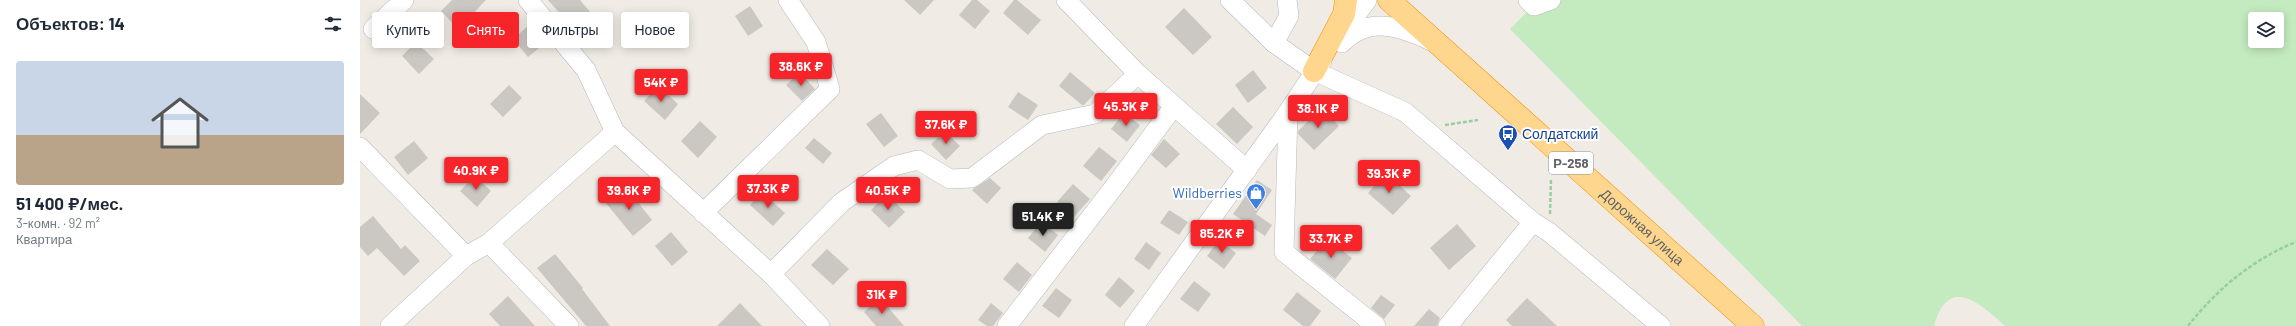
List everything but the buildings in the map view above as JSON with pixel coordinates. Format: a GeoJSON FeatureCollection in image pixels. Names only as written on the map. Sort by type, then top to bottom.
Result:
{"type":"FeatureCollection","features":[{"type":"Feature","properties":{"kind":"highway"},"geometry":{"type":"LineString","coordinates":[[1314,72],[1344,14],[1346,0]]}},
{"type":"Feature","properties":{"kind":"highway","name":"Дорожная улица"},"geometry":{"type":"LineString","coordinates":[[1389,0],[1754,326]]}},
{"type":"Feature","properties":{"kind":"street"},"geometry":{"type":"LineString","coordinates":[[391,12],[404,0]]}},
{"type":"Feature","properties":{"kind":"street"},"geometry":{"type":"LineString","coordinates":[[528,0],[586,70],[615,132],[771,274],[820,326]]}},
{"type":"Feature","properties":{"kind":"street"},"geometry":{"type":"LineString","coordinates":[[703,213],[830,89],[816,42],[788,0]]}},
{"type":"Feature","properties":{"kind":"street"},"geometry":{"type":"LineString","coordinates":[[1066,0],[1138,74],[1247,170]]}},
{"type":"Feature","properties":{"kind":"street"},"geometry":{"type":"LineString","coordinates":[[1274,43],[1289,16],[1287,0]]}},
{"type":"Feature","properties":{"kind":"street"},"geometry":{"type":"LineString","coordinates":[[1134,326],[1247,170],[1314,72],[1367,0]]}},
{"type":"Feature","properties":{"kind":"street"},"geometry":{"type":"LineString","coordinates":[[1239,4],[1274,43],[1314,72],[1405,112],[1533,222],[1549,232],[1661,326]]}},
{"type":"Feature","properties":{"kind":"street"},"geometry":{"type":"LineString","coordinates":[[1314,72],[1344,41],[1360,30],[1378,25],[1398,27],[1437,44]]}},
{"type":"Feature","properties":{"kind":"street"},"geometry":{"type":"LineString","coordinates":[[771,274],[842,202],[894,166],[918,160],[950,179],[972,178],[1042,125],[1095,114],[1138,74]]}},
{"type":"Feature","properties":{"kind":"street"},"geometry":{"type":"LineString","coordinates":[[1006,326],[1117,183],[1174,106]]}},
{"type":"Feature","properties":{"kind":"street"},"geometry":{"type":"LineString","coordinates":[[1288,112],[1284,252],[1376,326]]}},
{"type":"Feature","properties":{"kind":"street"},"geometry":{"type":"LineString","coordinates":[[390,326],[466,256],[489,243],[615,132]]}},
{"type":"Feature","properties":{"kind":"street"},"geometry":{"type":"LineString","coordinates":[[360,147],[466,256]]}},
{"type":"Feature","properties":{"kind":"street"},"geometry":{"type":"LineString","coordinates":[[1448,326],[1533,222]]}},
{"type":"Feature","properties":{"kind":"street"},"geometry":{"type":"LineString","coordinates":[[489,243],[569,326]]}},
{"type":"Feature","properties":{"kind":"path"},"geometry":{"type":"LineString","coordinates":[[1425,128],[1478,120]]}},
{"type":"Feature","properties":{"kind":"path"},"geometry":{"type":"LineString","coordinates":[[1549,232],[1551,179]]}},
{"type":"Feature","properties":{"kind":"path"},"geometry":{"type":"LineString","coordinates":[[2188,326],[2201,309],[2234,279],[2277,250],[2296,242]]}},
{"type":"Feature","properties":{"kind":"green space"},"geometry":{"type":"Polygon","coordinates":[[[1539,0],[2296,0],[2296,326],[2005,326],[1975,302],[1965,298],[1956,297],[1947,301],[1940,310],[1934,326],[1802,326],[1510,29],[1539,0]]]}},
{"type":"Feature","properties":{"kind":"place","name":"Солдатский"},"geometry":{"type":"Point","coordinates":[1508,151]}},
{"type":"Feature","properties":{"kind":"place","name":"Wildberries"},"geometry":{"type":"Point","coordinates":[1256,210]}}]}
